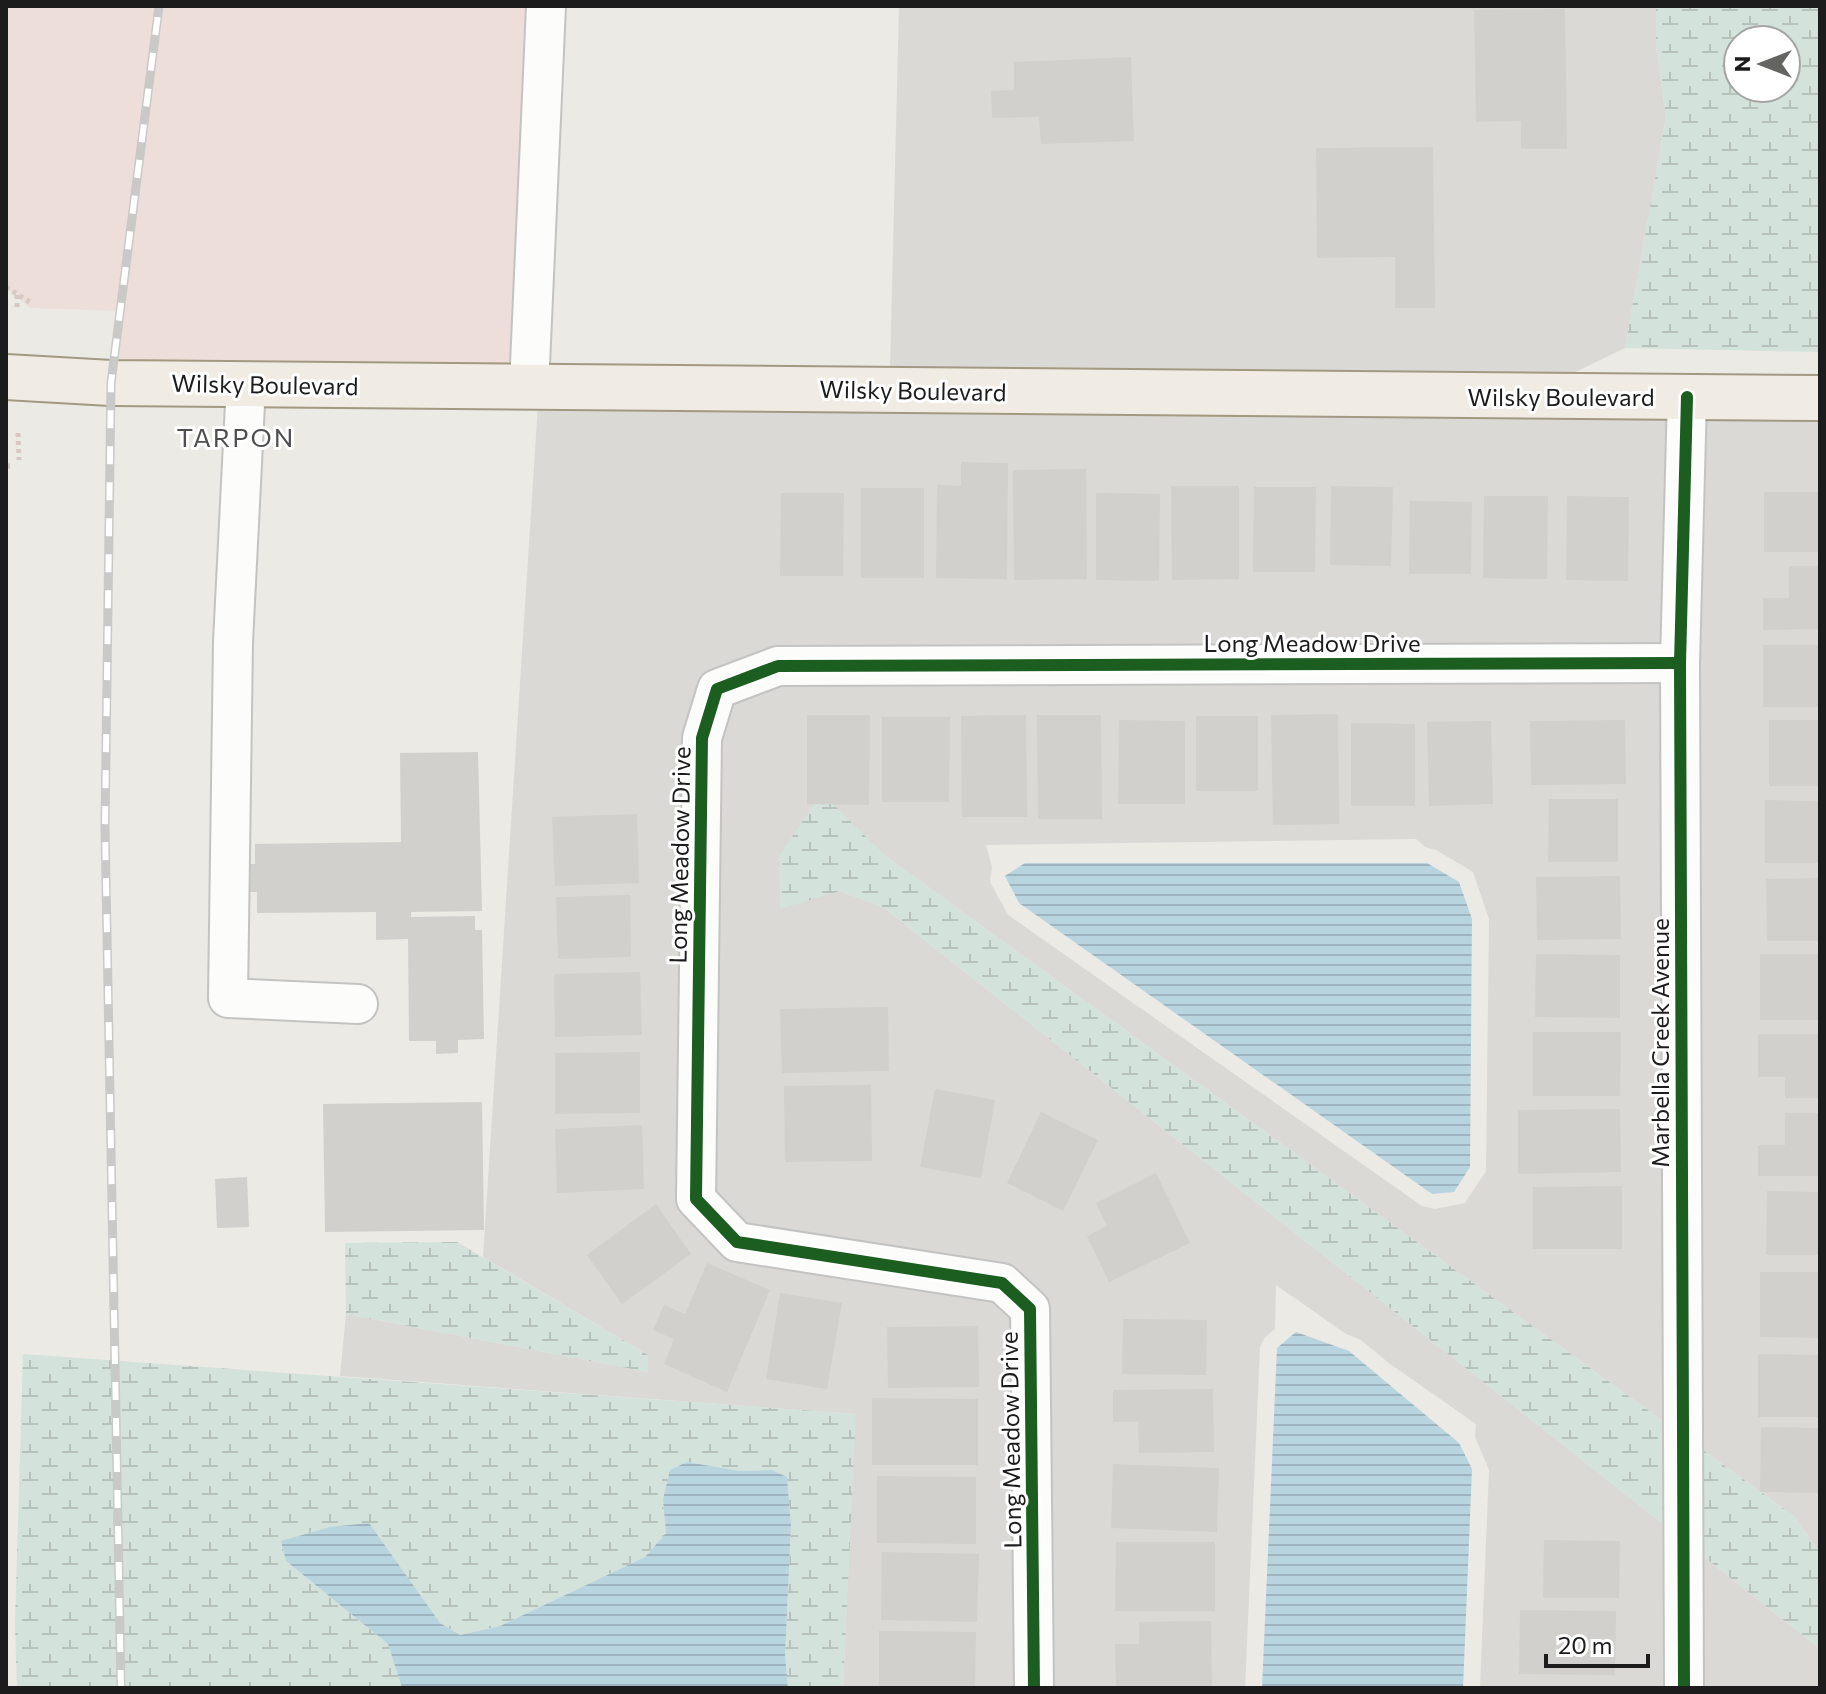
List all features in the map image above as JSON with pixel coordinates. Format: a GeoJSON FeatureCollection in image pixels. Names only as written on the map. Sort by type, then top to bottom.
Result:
{"type":"FeatureCollection","features":[{"type":"Feature","properties":{"kind":"main road","name":"Wilsky Boulevard"},"geometry":{"type":"LineString","coordinates":[[6,377],[111,383],[1820,398]]}},
{"type":"Feature","properties":{"kind":"street"},"geometry":{"type":"LineString","coordinates":[[529,387],[541,14]]}},
{"type":"Feature","properties":{"kind":"street"},"geometry":{"type":"LineString","coordinates":[[246,384],[233,642],[228,998],[358,1004]]}},
{"type":"Feature","properties":{"kind":"street","name":"Marbella Creek Avenue"},"geometry":{"type":"LineString","coordinates":[[1684,1688],[1680,663],[1687,397]]}},
{"type":"Feature","properties":{"kind":"street","name":"Long Meadow Drive"},"geometry":{"type":"LineString","coordinates":[[1034,1688],[1030,1309],[1002,1283],[737,1242],[696,1199],[702,738],[717,689],[778,666],[1680,663]]}},
{"type":"Feature","properties":{"kind":"path"},"geometry":{"type":"LineString","coordinates":[[6,287],[33,304]]}},
{"type":"Feature","properties":{"kind":"path"},"geometry":{"type":"LineString","coordinates":[[17,295],[17,310]]}},
{"type":"Feature","properties":{"kind":"path"},"geometry":{"type":"LineString","coordinates":[[18,433],[19,460]]}},
{"type":"Feature","properties":{"kind":"path"},"geometry":{"type":"LineString","coordinates":[[6,466],[14,466]]}},
{"type":"Feature","properties":{"kind":"shaded area"},"geometry":{"type":"Polygon","coordinates":[[[6,6],[547,6],[539,369],[114,366],[121,311],[30,308],[6,288],[6,6]]]}},
{"type":"Feature","properties":{"kind":"shaded area"},"geometry":{"type":"Polygon","coordinates":[[[899,6],[1656,6],[1656,46],[1666,117],[1625,348],[1565,377],[890,369],[899,6]]]}},
{"type":"Feature","properties":{"kind":"shaded area"},"geometry":{"type":"Polygon","coordinates":[[[538,404],[1667,415],[1661,646],[709,673],[698,685],[682,738],[677,1200],[681,1211],[721,1253],[733,1259],[992,1300],[1010,1316],[1014,1688],[843,1688],[855,1414],[340,1376],[346,1314],[648,1372],[648,1355],[483,1257],[538,404]]]}},
{"type":"Feature","properties":{"kind":"shaded area"},"geometry":{"type":"Polygon","coordinates":[[[1707,415],[1820,416],[1820,1553],[1795,1517],[1703,1450],[1700,681],[1707,415]]]}},
{"type":"Feature","properties":{"kind":"shaded area"},"geometry":{"type":"Polygon","coordinates":[[[1661,681],[1663,1421],[883,854],[822,794],[840,891],[884,908],[1663,1524],[1664,1688],[1480,1688],[1489,1470],[1475,1437],[1476,1424],[1361,1340],[1346,1334],[1276,1285],[1275,1329],[1265,1337],[1260,1347],[1245,1688],[1054,1688],[1050,1309],[1044,1297],[1016,1271],[748,1226],[716,1193],[721,740],[733,702],[782,683],[1661,681]],[[1416,839],[986,845],[992,867],[990,882],[1008,915],[1422,1206],[1435,1209],[1465,1203],[1486,1171],[1489,919],[1473,872],[1436,850],[1425,847],[1416,839]]]}},
{"type":"Feature","properties":{"kind":"shaded area"},"geometry":{"type":"Polygon","coordinates":[[[1703,1556],[1820,1649],[1820,1688],[1704,1688],[1703,1556]]]}},
{"type":"Feature","properties":{"kind":"green space"},"geometry":{"type":"Polygon","coordinates":[[[1656,6],[1820,6],[1820,352],[1625,348],[1666,117],[1656,46],[1656,6]]]}},
{"type":"Feature","properties":{"kind":"green space"},"geometry":{"type":"Polygon","coordinates":[[[822,793],[883,854],[1663,1421],[1663,1524],[884,908],[840,891],[780,909],[779,856],[822,793]]]}},
{"type":"Feature","properties":{"kind":"green space"},"geometry":{"type":"Polygon","coordinates":[[[457,1242],[648,1355],[648,1372],[346,1314],[345,1243],[457,1242]]]}},
{"type":"Feature","properties":{"kind":"green space"},"geometry":{"type":"Polygon","coordinates":[[[23,1354],[856,1414],[843,1688],[788,1688],[785,1655],[791,1525],[787,1477],[772,1470],[740,1471],[687,1462],[663,1500],[666,1533],[645,1557],[500,1626],[460,1635],[440,1623],[424,1604],[281,1541],[286,1561],[388,1644],[402,1688],[17,1688],[15,1624],[23,1354]]]}},
{"type":"Feature","properties":{"kind":"green space"},"geometry":{"type":"Polygon","coordinates":[[[1703,1450],[1795,1517],[1820,1553],[1820,1649],[1703,1556],[1703,1450]]]}},
{"type":"Feature","properties":{"kind":"water"},"geometry":{"type":"Polygon","coordinates":[[[1025,863],[1427,863],[1459,882],[1472,919],[1470,1167],[1454,1192],[1432,1194],[1019,903],[1005,876],[1025,863]]]}},
{"type":"Feature","properties":{"kind":"water"},"geometry":{"type":"Polygon","coordinates":[[[1296,1332],[1349,1351],[1459,1443],[1472,1469],[1463,1688],[1262,1688],[1277,1348],[1296,1332]]]}},
{"type":"Feature","properties":{"kind":"water"},"geometry":{"type":"Polygon","coordinates":[[[687,1462],[740,1471],[772,1470],[787,1477],[791,1525],[785,1655],[788,1688],[402,1688],[388,1644],[286,1561],[281,1541],[330,1527],[369,1523],[440,1623],[460,1635],[500,1626],[645,1557],[666,1533],[663,1500],[670,1470],[687,1462]]]}},
{"type":"Feature","properties":{"kind":"building"},"geometry":{"type":"Polygon","coordinates":[[[1565,9],[1567,149],[1521,149],[1521,121],[1476,122],[1474,10],[1565,9]]]}},
{"type":"Feature","properties":{"kind":"building"},"geometry":{"type":"Polygon","coordinates":[[[1131,57],[1134,141],[1041,144],[1039,117],[992,118],[991,91],[1014,90],[1014,62],[1131,57]]]}},
{"type":"Feature","properties":{"kind":"building"},"geometry":{"type":"Polygon","coordinates":[[[1433,147],[1435,308],[1395,308],[1395,257],[1317,258],[1316,148],[1433,147]]]}},
{"type":"Feature","properties":{"kind":"building"},"geometry":{"type":"Polygon","coordinates":[[[961,462],[1008,463],[1007,579],[936,578],[937,485],[961,486],[961,462]]]}},
{"type":"Feature","properties":{"kind":"building"},"geometry":{"type":"Polygon","coordinates":[[[1086,469],[1087,579],[1014,580],[1013,470],[1086,469]]]}},
{"type":"Feature","properties":{"kind":"building"},"geometry":{"type":"Polygon","coordinates":[[[1171,486],[1239,486],[1239,579],[1172,580],[1171,486]]]}},
{"type":"Feature","properties":{"kind":"building"},"geometry":{"type":"Polygon","coordinates":[[[1331,486],[1393,487],[1391,566],[1330,565],[1331,486]]]}},
{"type":"Feature","properties":{"kind":"building"},"geometry":{"type":"Polygon","coordinates":[[[1254,487],[1316,487],[1315,572],[1253,572],[1254,487]]]}},
{"type":"Feature","properties":{"kind":"building"},"geometry":{"type":"Polygon","coordinates":[[[861,488],[924,488],[924,578],[861,578],[861,488]]]}},
{"type":"Feature","properties":{"kind":"building"},"geometry":{"type":"Polygon","coordinates":[[[1764,492],[1820,492],[1820,552],[1764,552],[1764,492]]]}},
{"type":"Feature","properties":{"kind":"building"},"geometry":{"type":"Polygon","coordinates":[[[781,493],[844,493],[843,576],[780,576],[781,493]]]}},
{"type":"Feature","properties":{"kind":"building"},"geometry":{"type":"Polygon","coordinates":[[[1096,493],[1160,494],[1159,581],[1096,580],[1096,493]]]}},
{"type":"Feature","properties":{"kind":"building"},"geometry":{"type":"Polygon","coordinates":[[[1484,496],[1548,496],[1547,579],[1483,578],[1484,496]]]}},
{"type":"Feature","properties":{"kind":"building"},"geometry":{"type":"Polygon","coordinates":[[[1567,496],[1629,497],[1628,581],[1566,580],[1567,496]]]}},
{"type":"Feature","properties":{"kind":"building"},"geometry":{"type":"Polygon","coordinates":[[[1410,501],[1472,502],[1471,574],[1409,574],[1410,501]]]}},
{"type":"Feature","properties":{"kind":"building"},"geometry":{"type":"Polygon","coordinates":[[[1789,566],[1820,566],[1820,629],[1763,630],[1763,598],[1789,598],[1789,566]]]}},
{"type":"Feature","properties":{"kind":"building"},"geometry":{"type":"Polygon","coordinates":[[[1763,645],[1820,645],[1820,707],[1763,707],[1763,645]]]}},
{"type":"Feature","properties":{"kind":"building"},"geometry":{"type":"Polygon","coordinates":[[[1338,714],[1339,824],[1273,825],[1271,715],[1338,714]]]}},
{"type":"Feature","properties":{"kind":"building"},"geometry":{"type":"Polygon","coordinates":[[[807,715],[870,715],[869,805],[807,804],[807,715]]]}},
{"type":"Feature","properties":{"kind":"building"},"geometry":{"type":"Polygon","coordinates":[[[1026,715],[1027,817],[962,817],[961,716],[1026,715]]]}},
{"type":"Feature","properties":{"kind":"building"},"geometry":{"type":"Polygon","coordinates":[[[1037,715],[1101,715],[1102,819],[1038,819],[1037,715]]]}},
{"type":"Feature","properties":{"kind":"building"},"geometry":{"type":"Polygon","coordinates":[[[1196,716],[1258,716],[1258,791],[1196,791],[1196,716]]]}},
{"type":"Feature","properties":{"kind":"building"},"geometry":{"type":"Polygon","coordinates":[[[882,717],[950,717],[949,802],[882,802],[882,717]]]}},
{"type":"Feature","properties":{"kind":"building"},"geometry":{"type":"Polygon","coordinates":[[[1119,720],[1185,721],[1185,804],[1118,804],[1119,720]]]}},
{"type":"Feature","properties":{"kind":"building"},"geometry":{"type":"Polygon","coordinates":[[[1625,720],[1626,784],[1531,785],[1530,721],[1625,720]]]}},
{"type":"Feature","properties":{"kind":"building"},"geometry":{"type":"Polygon","coordinates":[[[1769,720],[1820,720],[1820,786],[1769,786],[1769,720]]]}},
{"type":"Feature","properties":{"kind":"building"},"geometry":{"type":"Polygon","coordinates":[[[1491,721],[1493,804],[1429,806],[1427,722],[1491,721]]]}},
{"type":"Feature","properties":{"kind":"building"},"geometry":{"type":"Polygon","coordinates":[[[1351,723],[1415,724],[1415,806],[1351,806],[1351,723]]]}},
{"type":"Feature","properties":{"kind":"building"},"geometry":{"type":"Polygon","coordinates":[[[478,752],[482,911],[411,912],[411,917],[475,916],[475,930],[482,930],[484,1039],[458,1040],[458,1053],[436,1054],[436,1041],[409,1041],[408,939],[376,940],[376,912],[257,913],[257,892],[242,892],[241,864],[255,864],[255,844],[401,842],[400,753],[478,752]]]}},
{"type":"Feature","properties":{"kind":"building"},"geometry":{"type":"Polygon","coordinates":[[[1549,799],[1618,799],[1618,862],[1548,862],[1549,799]]]}},
{"type":"Feature","properties":{"kind":"building"},"geometry":{"type":"Polygon","coordinates":[[[1765,800],[1820,801],[1820,863],[1765,863],[1765,800]]]}},
{"type":"Feature","properties":{"kind":"building"},"geometry":{"type":"Polygon","coordinates":[[[637,814],[639,883],[555,886],[552,817],[637,814]]]}},
{"type":"Feature","properties":{"kind":"building"},"geometry":{"type":"Polygon","coordinates":[[[1620,876],[1621,939],[1537,940],[1536,877],[1620,876]]]}},
{"type":"Feature","properties":{"kind":"building"},"geometry":{"type":"Polygon","coordinates":[[[1820,878],[1820,941],[1767,941],[1766,879],[1820,878]]]}},
{"type":"Feature","properties":{"kind":"building"},"geometry":{"type":"Polygon","coordinates":[[[630,895],[631,957],[558,959],[556,897],[630,895]]]}},
{"type":"Feature","properties":{"kind":"building"},"geometry":{"type":"Polygon","coordinates":[[[1536,954],[1620,955],[1620,1018],[1535,1017],[1536,954]]]}},
{"type":"Feature","properties":{"kind":"building"},"geometry":{"type":"Polygon","coordinates":[[[1760,954],[1820,954],[1820,1020],[1760,1020],[1760,954]]]}},
{"type":"Feature","properties":{"kind":"building"},"geometry":{"type":"Polygon","coordinates":[[[640,972],[642,1035],[555,1037],[554,974],[640,972]]]}},
{"type":"Feature","properties":{"kind":"building"},"geometry":{"type":"Polygon","coordinates":[[[888,1007],[889,1071],[782,1073],[780,1009],[888,1007]]]}},
{"type":"Feature","properties":{"kind":"building"},"geometry":{"type":"Polygon","coordinates":[[[1533,1032],[1621,1032],[1620,1096],[1533,1096],[1533,1032]]]}},
{"type":"Feature","properties":{"kind":"building"},"geometry":{"type":"Polygon","coordinates":[[[1758,1034],[1820,1034],[1820,1098],[1785,1098],[1785,1077],[1758,1077],[1758,1034]]]}},
{"type":"Feature","properties":{"kind":"building"},"geometry":{"type":"Polygon","coordinates":[[[640,1052],[640,1113],[555,1114],[555,1053],[640,1052]]]}},
{"type":"Feature","properties":{"kind":"building"},"geometry":{"type":"Polygon","coordinates":[[[871,1085],[872,1161],[785,1162],[784,1086],[871,1085]]]}},
{"type":"Feature","properties":{"kind":"building"},"geometry":{"type":"Polygon","coordinates":[[[935,1089],[995,1100],[981,1178],[920,1167],[935,1089]]]}},
{"type":"Feature","properties":{"kind":"building"},"geometry":{"type":"Polygon","coordinates":[[[482,1102],[484,1230],[325,1232],[323,1104],[482,1102]]]}},
{"type":"Feature","properties":{"kind":"building"},"geometry":{"type":"Polygon","coordinates":[[[1620,1109],[1621,1172],[1518,1174],[1518,1110],[1620,1109]]]}},
{"type":"Feature","properties":{"kind":"building"},"geometry":{"type":"Polygon","coordinates":[[[1041,1112],[1098,1140],[1063,1211],[1007,1183],[1041,1112]]]}},
{"type":"Feature","properties":{"kind":"building"},"geometry":{"type":"Polygon","coordinates":[[[1785,1113],[1820,1113],[1820,1176],[1758,1176],[1758,1145],[1785,1145],[1785,1113]]]}},
{"type":"Feature","properties":{"kind":"building"},"geometry":{"type":"Polygon","coordinates":[[[642,1125],[644,1189],[557,1193],[555,1129],[642,1125]]]}},
{"type":"Feature","properties":{"kind":"building"},"geometry":{"type":"Polygon","coordinates":[[[1156,1173],[1190,1243],[1109,1282],[1087,1236],[1107,1226],[1096,1203],[1156,1173]]]}},
{"type":"Feature","properties":{"kind":"building"},"geometry":{"type":"Polygon","coordinates":[[[247,1177],[249,1227],[217,1228],[215,1179],[247,1177]]]}},
{"type":"Feature","properties":{"kind":"building"},"geometry":{"type":"Polygon","coordinates":[[[1622,1186],[1622,1249],[1533,1249],[1533,1187],[1622,1186]]]}},
{"type":"Feature","properties":{"kind":"building"},"geometry":{"type":"Polygon","coordinates":[[[1767,1191],[1820,1192],[1820,1255],[1766,1255],[1767,1191]]]}},
{"type":"Feature","properties":{"kind":"building"},"geometry":{"type":"Polygon","coordinates":[[[656,1204],[691,1254],[622,1304],[587,1255],[656,1204]]]}},
{"type":"Feature","properties":{"kind":"building"},"geometry":{"type":"Polygon","coordinates":[[[707,1263],[770,1290],[727,1392],[664,1364],[674,1339],[653,1330],[664,1305],[685,1314],[707,1263]]]}},
{"type":"Feature","properties":{"kind":"building"},"geometry":{"type":"Polygon","coordinates":[[[1760,1272],[1820,1272],[1820,1338],[1760,1337],[1760,1272]]]}},
{"type":"Feature","properties":{"kind":"building"},"geometry":{"type":"Polygon","coordinates":[[[780,1293],[842,1303],[827,1389],[766,1379],[780,1293]]]}},
{"type":"Feature","properties":{"kind":"building"},"geometry":{"type":"Polygon","coordinates":[[[1123,1319],[1207,1320],[1206,1375],[1122,1374],[1123,1319]]]}},
{"type":"Feature","properties":{"kind":"building"},"geometry":{"type":"Polygon","coordinates":[[[978,1326],[979,1387],[888,1388],[887,1327],[978,1326]]]}},
{"type":"Feature","properties":{"kind":"building"},"geometry":{"type":"Polygon","coordinates":[[[1758,1354],[1820,1355],[1820,1417],[1758,1417],[1758,1354]]]}},
{"type":"Feature","properties":{"kind":"building"},"geometry":{"type":"Polygon","coordinates":[[[1213,1389],[1214,1452],[1139,1453],[1138,1422],[1113,1422],[1113,1390],[1213,1389]]]}},
{"type":"Feature","properties":{"kind":"building"},"geometry":{"type":"Polygon","coordinates":[[[872,1398],[978,1399],[978,1465],[872,1465],[872,1398]]]}},
{"type":"Feature","properties":{"kind":"building"},"geometry":{"type":"Polygon","coordinates":[[[1761,1427],[1820,1428],[1820,1493],[1760,1492],[1761,1427]]]}},
{"type":"Feature","properties":{"kind":"building"},"geometry":{"type":"Polygon","coordinates":[[[1113,1464],[1219,1468],[1217,1532],[1111,1528],[1113,1464]]]}},
{"type":"Feature","properties":{"kind":"building"},"geometry":{"type":"Polygon","coordinates":[[[877,1476],[976,1477],[976,1544],[877,1543],[877,1476]]]}},
{"type":"Feature","properties":{"kind":"building"},"geometry":{"type":"Polygon","coordinates":[[[1544,1540],[1620,1541],[1619,1598],[1543,1598],[1544,1540]]]}},
{"type":"Feature","properties":{"kind":"building"},"geometry":{"type":"Polygon","coordinates":[[[1116,1542],[1215,1542],[1215,1611],[1115,1611],[1116,1542]]]}},
{"type":"Feature","properties":{"kind":"building"},"geometry":{"type":"Polygon","coordinates":[[[882,1552],[979,1554],[977,1622],[881,1620],[882,1552]]]}},
{"type":"Feature","properties":{"kind":"building"},"geometry":{"type":"Polygon","coordinates":[[[1520,1610],[1616,1611],[1615,1675],[1519,1674],[1520,1610]]]}},
{"type":"Feature","properties":{"kind":"building"},"geometry":{"type":"Polygon","coordinates":[[[1211,1621],[1212,1686],[1116,1687],[1115,1644],[1139,1644],[1139,1622],[1211,1621]]]}},
{"type":"Feature","properties":{"kind":"building"},"geometry":{"type":"Polygon","coordinates":[[[879,1631],[976,1632],[975,1688],[879,1688],[879,1631]]]}},
{"type":"Feature","properties":{"kind":"railway"},"geometry":{"type":"LineString","coordinates":[[121,1688],[105,827],[111,383],[159,6]]}},
{"type":"Feature","properties":{"kind":"cycle path"},"geometry":{"type":"LineString","coordinates":[[1684,1688],[1680,663],[1687,397]]}},
{"type":"Feature","properties":{"kind":"cycle path"},"geometry":{"type":"LineString","coordinates":[[1034,1688],[1030,1309],[1002,1283],[737,1242],[696,1199],[702,738],[717,689],[778,666],[1680,663]]}},
{"type":"Feature","properties":{"kind":"district","name":"TARPON"},"geometry":{"type":"Point","coordinates":[236,436]}}]}
